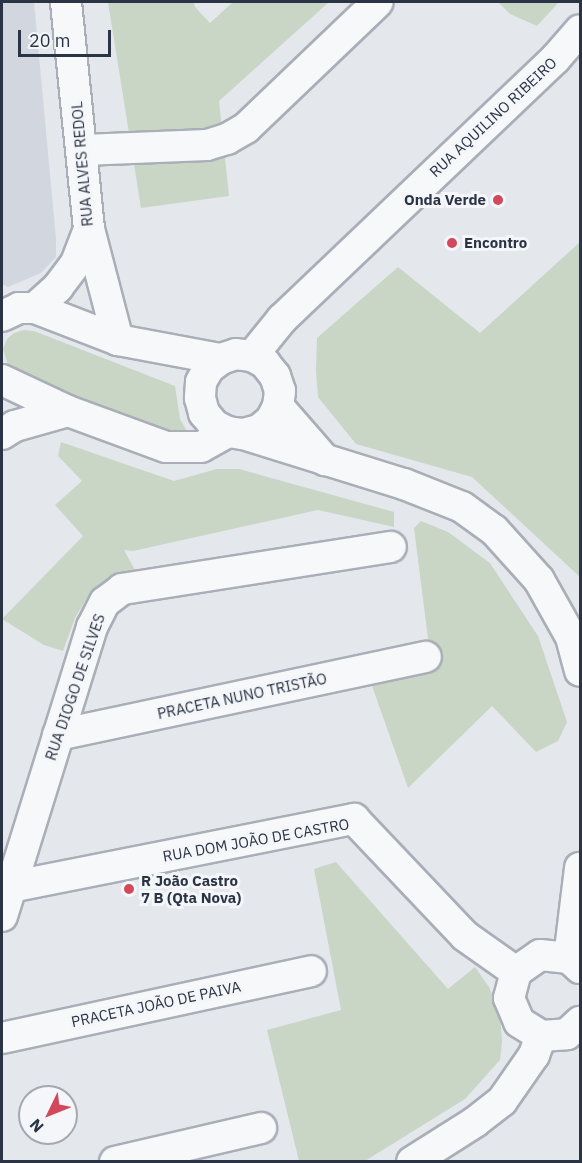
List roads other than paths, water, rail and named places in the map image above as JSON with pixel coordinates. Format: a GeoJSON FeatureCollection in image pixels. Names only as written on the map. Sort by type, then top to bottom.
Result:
{"type":"FeatureCollection","features":[{"type":"Feature","properties":{"kind":"street","name":"RUA ALVES REDOL"},"geometry":{"type":"LineString","coordinates":[[35,308],[58,287],[76,263],[89,229],[83,150],[66,2]]}},
{"type":"Feature","properties":{"kind":"street"},"geometry":{"type":"LineString","coordinates":[[83,150],[207,145],[227,140],[246,128],[378,2]]}},
{"type":"Feature","properties":{"kind":"street","name":"RUA AQUILINO RIBEIRO"},"geometry":{"type":"LineString","coordinates":[[252,356],[282,319],[555,59],[580,30]]}},
{"type":"Feature","properties":{"kind":"street"},"geometry":{"type":"LineString","coordinates":[[89,229],[118,340]]}},
{"type":"Feature","properties":{"kind":"street"},"geometry":{"type":"LineString","coordinates":[[2,315],[19,308],[35,308],[118,340],[221,359]]}},
{"type":"Feature","properties":{"kind":"street"},"geometry":{"type":"LineString","coordinates":[[2,380],[68,411],[166,447],[201,447],[236,433],[259,430],[271,420],[278,406],[280,391],[275,376],[265,363],[252,356],[236,354],[221,359],[209,368],[201,382],[200,398],[204,413],[214,425],[236,433],[404,484],[462,507],[495,531],[539,580],[576,635],[580,671]]}},
{"type":"Feature","properties":{"kind":"street"},"geometry":{"type":"LineString","coordinates":[[278,406],[325,459]]}},
{"type":"Feature","properties":{"kind":"street"},"geometry":{"type":"LineString","coordinates":[[2,434],[15,426],[68,411]]}},
{"type":"Feature","properties":{"kind":"street","name":"RUA DIOGO DE SILVES"},"geometry":{"type":"LineString","coordinates":[[2,916],[92,627],[105,602],[122,589],[391,548]]}},
{"type":"Feature","properties":{"kind":"street","name":"PRACETA NUNO TRISTÃO"},"geometry":{"type":"LineString","coordinates":[[58,735],[426,657]]}},
{"type":"Feature","properties":{"kind":"street","name":"RUA DOM JOÃO DE CASTRO"},"geometry":{"type":"LineString","coordinates":[[10,887],[354,819],[465,936],[516,972]]}},
{"type":"Feature","properties":{"kind":"street"},"geometry":{"type":"LineString","coordinates":[[580,868],[575,963],[540,955],[516,972],[509,998],[519,1022],[541,1036],[567,1034],[580,1022]]}},
{"type":"Feature","properties":{"kind":"street","name":"PRACETA JOÃO DE PAIVA"},"geometry":{"type":"LineString","coordinates":[[2,1038],[311,971]]}},
{"type":"Feature","properties":{"kind":"street"},"geometry":{"type":"LineString","coordinates":[[412,1161],[475,1122],[502,1101],[534,1055],[541,1036]]}},
{"type":"Feature","properties":{"kind":"street"},"geometry":{"type":"LineString","coordinates":[[115,1161],[261,1128]]}},
{"type":"Feature","properties":{"kind":"place","name":"Onda Verde"},"geometry":{"type":"Point","coordinates":[498,200]}},
{"type":"Feature","properties":{"kind":"place","name":"Encontro"},"geometry":{"type":"Point","coordinates":[452,243]}},
{"type":"Feature","properties":{"kind":"place","name":"R João Castro 7 B (Qta Nova)"},"geometry":{"type":"Point","coordinates":[129,889]}}]}
